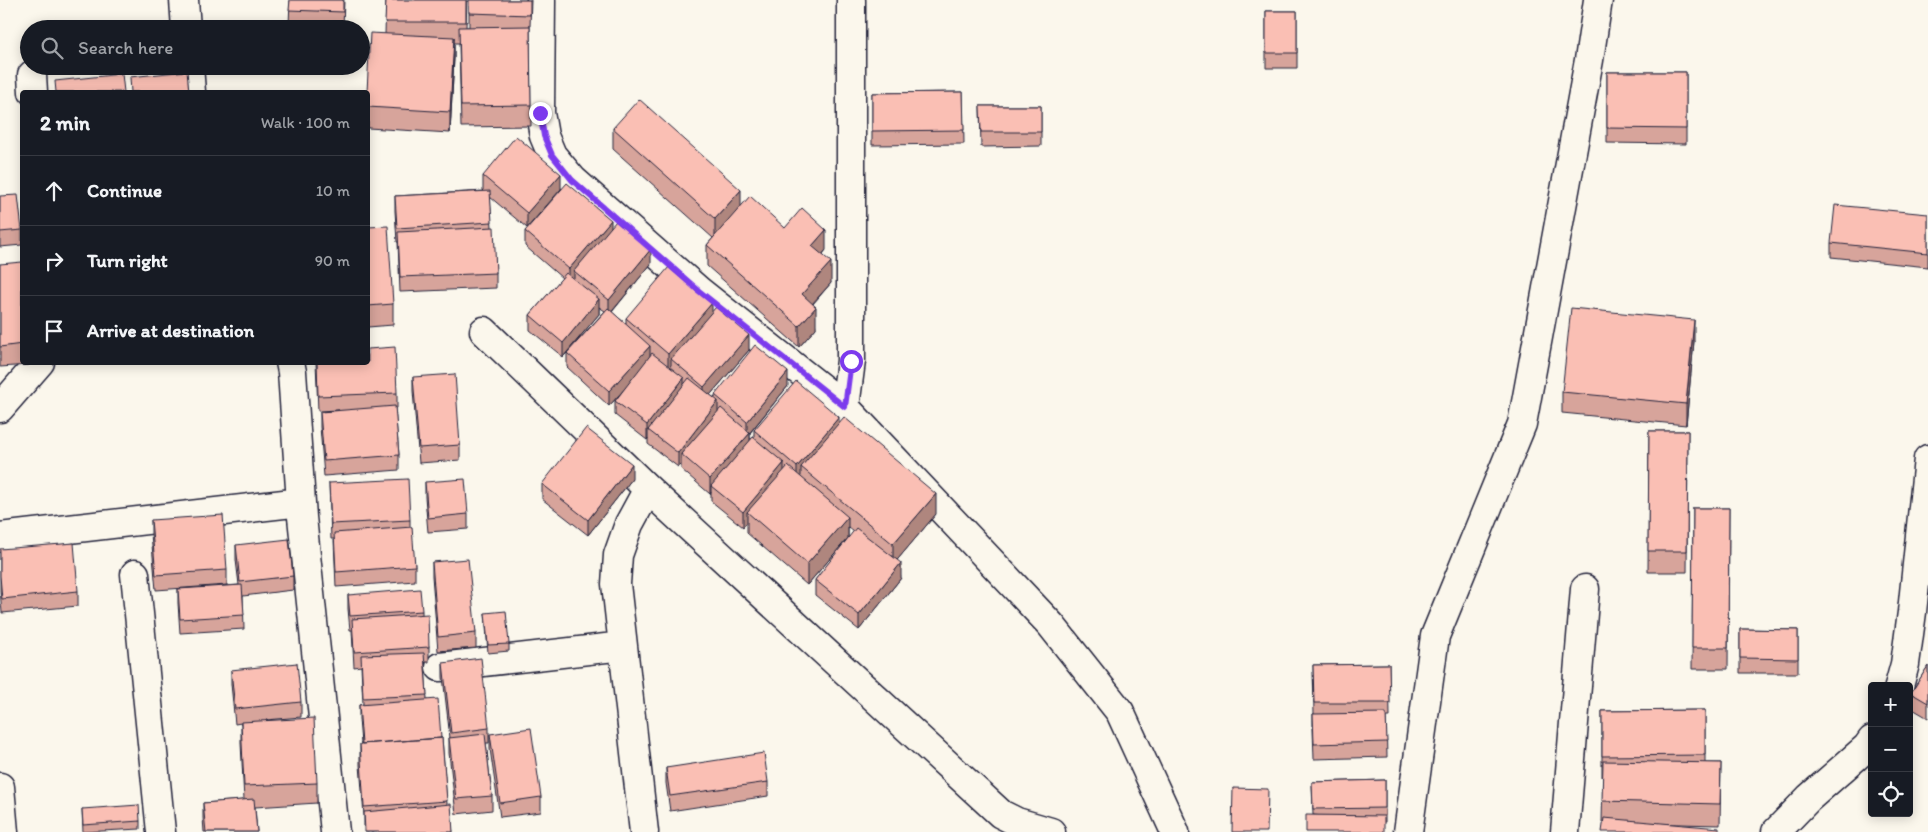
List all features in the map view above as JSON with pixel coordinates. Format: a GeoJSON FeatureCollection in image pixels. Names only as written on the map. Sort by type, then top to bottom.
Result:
{"type":"FeatureCollection","features":[{"type":"Feature","properties":{"kind":"street"},"geometry":{"type":"LineString","coordinates":[[184,0],[185,20]]}},
{"type":"Feature","properties":{"kind":"street"},"geometry":{"type":"LineString","coordinates":[[541,0],[540,113],[544,136],[552,155],[572,180],[699,291],[845,407],[1051,625],[1120,712],[1175,832]]}},
{"type":"Feature","properties":{"kind":"street"},"geometry":{"type":"LineString","coordinates":[[845,407],[851,361],[851,0]]}},
{"type":"Feature","properties":{"kind":"street"},"geometry":{"type":"LineString","coordinates":[[1408,832],[1435,636],[1522,424],[1589,60],[1598,0]]}},
{"type":"Feature","properties":{"kind":"street"},"geometry":{"type":"LineString","coordinates":[[190,75],[191,90]]}},
{"type":"Feature","properties":{"kind":"street"},"geometry":{"type":"LineString","coordinates":[[484,331],[648,489],[1001,814],[1016,827],[1051,832]]}},
{"type":"Feature","properties":{"kind":"street"},"geometry":{"type":"LineString","coordinates":[[0,408],[37,365]]}},
{"type":"Feature","properties":{"kind":"street"},"geometry":{"type":"LineString","coordinates":[[291,365],[301,502],[335,832]]}},
{"type":"Feature","properties":{"kind":"street"},"geometry":{"type":"LineString","coordinates":[[1900,682],[1920,612],[1928,459]]}},
{"type":"Feature","properties":{"kind":"street"},"geometry":{"type":"LineString","coordinates":[[644,832],[616,584],[618,556],[629,524],[648,489]]}},
{"type":"Feature","properties":{"kind":"street"},"geometry":{"type":"LineString","coordinates":[[0,537],[301,502]]}},
{"type":"Feature","properties":{"kind":"street"},"geometry":{"type":"LineString","coordinates":[[135,574],[161,832]]}},
{"type":"Feature","properties":{"kind":"street"},"geometry":{"type":"LineString","coordinates":[[1565,832],[1585,589]]}},
{"type":"Feature","properties":{"kind":"street"},"geometry":{"type":"LineString","coordinates":[[440,667],[623,646]]}},
{"type":"Feature","properties":{"kind":"street"},"geometry":{"type":"LineString","coordinates":[[1776,832],[1809,798],[1868,746]]}},
{"type":"Feature","properties":{"kind":"street"},"geometry":{"type":"LineString","coordinates":[[0,787],[4,832]]}},
{"type":"Feature","properties":{"kind":"building"},"geometry":{"type":"Polygon","coordinates":[[[290,0],[343,0],[343,12],[289,10],[290,0]]]}},
{"type":"Feature","properties":{"kind":"building"},"geometry":{"type":"Polygon","coordinates":[[[386,0],[466,0],[466,22],[385,22],[386,0]]]}},
{"type":"Feature","properties":{"kind":"building"},"geometry":{"type":"Polygon","coordinates":[[[469,0],[530,0],[530,15],[469,13],[469,0]]]}},
{"type":"Feature","properties":{"kind":"building"},"geometry":{"type":"Polygon","coordinates":[[[1266,11],[1297,11],[1297,53],[1266,53],[1266,11]]]}},
{"type":"Feature","properties":{"kind":"building"},"geometry":{"type":"Polygon","coordinates":[[[530,26],[531,105],[461,106],[459,27],[530,26]]]}},
{"type":"Feature","properties":{"kind":"building"},"geometry":{"type":"Polygon","coordinates":[[[370,33],[454,37],[450,112],[370,107],[370,90],[367,90],[368,75],[370,75],[370,33]]]}},
{"type":"Feature","properties":{"kind":"building"},"geometry":{"type":"Polygon","coordinates":[[[1607,72],[1686,72],[1686,129],[1607,128],[1607,72]]]}},
{"type":"Feature","properties":{"kind":"building"},"geometry":{"type":"Polygon","coordinates":[[[122,75],[124,90],[56,90],[55,81],[122,75]]]}},
{"type":"Feature","properties":{"kind":"building"},"geometry":{"type":"Polygon","coordinates":[[[187,75],[189,90],[131,90],[130,77],[187,75]]]}},
{"type":"Feature","properties":{"kind":"building"},"geometry":{"type":"Polygon","coordinates":[[[963,92],[964,130],[872,131],[872,93],[963,92]]]}},
{"type":"Feature","properties":{"kind":"building"},"geometry":{"type":"Polygon","coordinates":[[[639,99],[741,190],[715,219],[613,128],[639,99]]]}},
{"type":"Feature","properties":{"kind":"building"},"geometry":{"type":"Polygon","coordinates":[[[980,106],[1041,106],[1041,132],[981,132],[980,106]]]}},
{"type":"Feature","properties":{"kind":"building"},"geometry":{"type":"Polygon","coordinates":[[[516,136],[561,174],[527,213],[483,176],[516,136]]]}},
{"type":"Feature","properties":{"kind":"building"},"geometry":{"type":"Polygon","coordinates":[[[567,183],[611,220],[569,269],[525,231],[567,183]]]}},
{"type":"Feature","properties":{"kind":"building"},"geometry":{"type":"Polygon","coordinates":[[[490,191],[492,222],[397,228],[395,196],[490,191]]]}},
{"type":"Feature","properties":{"kind":"building"},"geometry":{"type":"Polygon","coordinates":[[[18,195],[20,230],[0,232],[0,196],[18,195]]]}},
{"type":"Feature","properties":{"kind":"building"},"geometry":{"type":"Polygon","coordinates":[[[750,196],[785,228],[802,208],[826,230],[812,246],[831,262],[802,294],[816,307],[799,326],[707,245],[750,196]]]}},
{"type":"Feature","properties":{"kind":"building"},"geometry":{"type":"Polygon","coordinates":[[[1835,205],[1928,214],[1928,253],[1831,243],[1835,205]]]}},
{"type":"Feature","properties":{"kind":"building"},"geometry":{"type":"Polygon","coordinates":[[[616,221],[651,249],[609,300],[574,271],[616,221]]]}},
{"type":"Feature","properties":{"kind":"building"},"geometry":{"type":"Polygon","coordinates":[[[388,226],[393,304],[370,306],[370,227],[388,226]]]}},
{"type":"Feature","properties":{"kind":"building"},"geometry":{"type":"Polygon","coordinates":[[[494,227],[496,273],[400,277],[398,232],[494,227]]]}},
{"type":"Feature","properties":{"kind":"building"},"geometry":{"type":"Polygon","coordinates":[[[20,262],[20,344],[0,347],[0,264],[20,262]]]}},
{"type":"Feature","properties":{"kind":"building"},"geometry":{"type":"Polygon","coordinates":[[[669,267],[712,303],[668,354],[626,318],[669,267]]]}},
{"type":"Feature","properties":{"kind":"building"},"geometry":{"type":"Polygon","coordinates":[[[566,273],[599,299],[563,343],[530,315],[566,273]]]}},
{"type":"Feature","properties":{"kind":"building"},"geometry":{"type":"Polygon","coordinates":[[[716,307],[749,335],[704,387],[671,359],[716,307]]]}},
{"type":"Feature","properties":{"kind":"building"},"geometry":{"type":"Polygon","coordinates":[[[608,308],[650,346],[609,391],[567,353],[608,308]]]}},
{"type":"Feature","properties":{"kind":"building"},"geometry":{"type":"Polygon","coordinates":[[[1571,308],[1694,320],[1686,404],[1562,392],[1571,308]]]}},
{"type":"Feature","properties":{"kind":"building"},"geometry":{"type":"Polygon","coordinates":[[[755,345],[788,372],[747,422],[715,395],[755,345]]]}},
{"type":"Feature","properties":{"kind":"building"},"geometry":{"type":"Polygon","coordinates":[[[395,347],[397,393],[318,396],[317,365],[370,365],[370,349],[395,347]]]}},
{"type":"Feature","properties":{"kind":"building"},"geometry":{"type":"Polygon","coordinates":[[[652,353],[684,378],[647,425],[615,401],[652,353]]]}},
{"type":"Feature","properties":{"kind":"building"},"geometry":{"type":"Polygon","coordinates":[[[455,374],[460,445],[419,448],[413,377],[455,374]]]}},
{"type":"Feature","properties":{"kind":"building"},"geometry":{"type":"Polygon","coordinates":[[[689,378],[718,401],[678,453],[648,430],[689,378]]]}},
{"type":"Feature","properties":{"kind":"building"},"geometry":{"type":"Polygon","coordinates":[[[796,381],[839,417],[797,467],[754,430],[796,381]]]}},
{"type":"Feature","properties":{"kind":"building"},"geometry":{"type":"Polygon","coordinates":[[[395,406],[399,455],[324,461],[320,412],[395,406]]]}},
{"type":"Feature","properties":{"kind":"building"},"geometry":{"type":"Polygon","coordinates":[[[721,408],[750,433],[710,479],[681,454],[721,408]]]}},
{"type":"Feature","properties":{"kind":"building"},"geometry":{"type":"Polygon","coordinates":[[[844,417],[936,494],[893,544],[801,467],[844,417]]]}},
{"type":"Feature","properties":{"kind":"building"},"geometry":{"type":"Polygon","coordinates":[[[586,428],[632,464],[588,520],[542,484],[586,428]]]}},
{"type":"Feature","properties":{"kind":"building"},"geometry":{"type":"Polygon","coordinates":[[[1649,431],[1688,431],[1687,551],[1648,551],[1649,431]]]}},
{"type":"Feature","properties":{"kind":"building"},"geometry":{"type":"Polygon","coordinates":[[[753,437],[784,463],[743,512],[711,486],[753,437]]]}},
{"type":"Feature","properties":{"kind":"building"},"geometry":{"type":"Polygon","coordinates":[[[788,466],[848,517],[807,564],[747,512],[788,466]]]}},
{"type":"Feature","properties":{"kind":"building"},"geometry":{"type":"Polygon","coordinates":[[[408,479],[410,520],[331,524],[329,483],[408,479]]]}},
{"type":"Feature","properties":{"kind":"building"},"geometry":{"type":"Polygon","coordinates":[[[465,479],[468,514],[428,518],[425,482],[465,479]]]}},
{"type":"Feature","properties":{"kind":"building"},"geometry":{"type":"Polygon","coordinates":[[[1693,508],[1729,508],[1728,648],[1692,648],[1693,508]]]}},
{"type":"Feature","properties":{"kind":"building"},"geometry":{"type":"Polygon","coordinates":[[[223,515],[227,570],[156,575],[151,520],[223,515]]]}},
{"type":"Feature","properties":{"kind":"building"},"geometry":{"type":"Polygon","coordinates":[[[412,527],[415,566],[336,572],[334,533],[412,527]]]}},
{"type":"Feature","properties":{"kind":"building"},"geometry":{"type":"Polygon","coordinates":[[[856,528],[901,563],[859,615],[815,580],[856,528]]]}},
{"type":"Feature","properties":{"kind":"building"},"geometry":{"type":"Polygon","coordinates":[[[289,539],[293,576],[240,582],[236,545],[289,539]]]}},
{"type":"Feature","properties":{"kind":"building"},"geometry":{"type":"Polygon","coordinates":[[[74,543],[78,591],[2,599],[0,549],[74,543]]]}},
{"type":"Feature","properties":{"kind":"building"},"geometry":{"type":"Polygon","coordinates":[[[468,559],[476,633],[438,637],[432,562],[468,559]]]}},
{"type":"Feature","properties":{"kind":"building"},"geometry":{"type":"Polygon","coordinates":[[[242,585],[244,615],[180,619],[178,589],[242,585]]]}},
{"type":"Feature","properties":{"kind":"building"},"geometry":{"type":"Polygon","coordinates":[[[420,589],[422,611],[350,616],[348,595],[420,589]]]}},
{"type":"Feature","properties":{"kind":"building"},"geometry":{"type":"Polygon","coordinates":[[[506,611],[509,644],[488,645],[485,613],[506,611]]]}},
{"type":"Feature","properties":{"kind":"building"},"geometry":{"type":"Polygon","coordinates":[[[428,614],[429,647],[354,652],[352,619],[428,614]]]}},
{"type":"Feature","properties":{"kind":"building"},"geometry":{"type":"Polygon","coordinates":[[[1740,629],[1798,630],[1798,659],[1740,658],[1740,629]]]}},
{"type":"Feature","properties":{"kind":"building"},"geometry":{"type":"Polygon","coordinates":[[[424,653],[427,695],[363,698],[361,655],[424,653]]]}},
{"type":"Feature","properties":{"kind":"building"},"geometry":{"type":"Polygon","coordinates":[[[481,658],[489,728],[451,733],[443,663],[481,658]]]}},
{"type":"Feature","properties":{"kind":"building"},"geometry":{"type":"Polygon","coordinates":[[[297,663],[301,702],[235,709],[231,670],[297,663]]]}},
{"type":"Feature","properties":{"kind":"building"},"geometry":{"type":"Polygon","coordinates":[[[1389,664],[1390,703],[1314,703],[1313,665],[1389,664]]]}},
{"type":"Feature","properties":{"kind":"building"},"geometry":{"type":"Polygon","coordinates":[[[1928,666],[1928,703],[1913,694],[1913,690],[1928,666]]]}},
{"type":"Feature","properties":{"kind":"building"},"geometry":{"type":"Polygon","coordinates":[[[438,699],[441,738],[362,744],[359,705],[438,699]]]}},
{"type":"Feature","properties":{"kind":"building"},"geometry":{"type":"Polygon","coordinates":[[[1705,710],[1705,755],[1602,756],[1602,711],[1705,710]]]}},
{"type":"Feature","properties":{"kind":"building"},"geometry":{"type":"Polygon","coordinates":[[[1386,713],[1387,742],[1314,744],[1313,714],[1386,713]]]}},
{"type":"Feature","properties":{"kind":"building"},"geometry":{"type":"Polygon","coordinates":[[[314,718],[317,783],[244,786],[241,722],[314,718]]]}},
{"type":"Feature","properties":{"kind":"building"},"geometry":{"type":"Polygon","coordinates":[[[531,728],[541,797],[500,803],[490,734],[531,728]]]}},
{"type":"Feature","properties":{"kind":"building"},"geometry":{"type":"Polygon","coordinates":[[[485,734],[492,796],[456,799],[449,738],[485,734]]]}},
{"type":"Feature","properties":{"kind":"building"},"geometry":{"type":"Polygon","coordinates":[[[442,738],[447,801],[364,807],[360,744],[442,738]]]}},
{"type":"Feature","properties":{"kind":"building"},"geometry":{"type":"Polygon","coordinates":[[[764,753],[768,782],[670,796],[666,768],[764,753]]]}},
{"type":"Feature","properties":{"kind":"building"},"geometry":{"type":"Polygon","coordinates":[[[1603,761],[1721,763],[1720,804],[1602,801],[1603,761]]]}},
{"type":"Feature","properties":{"kind":"building"},"geometry":{"type":"Polygon","coordinates":[[[1385,780],[1385,808],[1313,809],[1312,782],[1385,780]]]}},
{"type":"Feature","properties":{"kind":"building"},"geometry":{"type":"Polygon","coordinates":[[[1233,788],[1268,789],[1267,832],[1232,832],[1233,788]]]}},
{"type":"Feature","properties":{"kind":"building"},"geometry":{"type":"Polygon","coordinates":[[[254,799],[257,832],[206,832],[203,803],[254,799]]]}},
{"type":"Feature","properties":{"kind":"building"},"geometry":{"type":"Polygon","coordinates":[[[451,804],[453,832],[365,832],[364,812],[451,804]]]}},
{"type":"Feature","properties":{"kind":"building"},"geometry":{"type":"Polygon","coordinates":[[[139,805],[140,821],[83,825],[82,809],[139,805]]]}},
{"type":"Feature","properties":{"kind":"building"},"geometry":{"type":"Polygon","coordinates":[[[1306,815],[1384,816],[1384,832],[1306,832],[1306,815]]]}},
{"type":"Feature","properties":{"kind":"building"},"geometry":{"type":"Polygon","coordinates":[[[1604,818],[1719,828],[1719,832],[1602,832],[1604,818]]]}},
{"type":"Feature","properties":{"kind":"route"},"geometry":{"type":"LineString","coordinates":[[540,113],[544,136],[552,155],[572,180],[699,291],[845,407],[851,361]]}}]}
